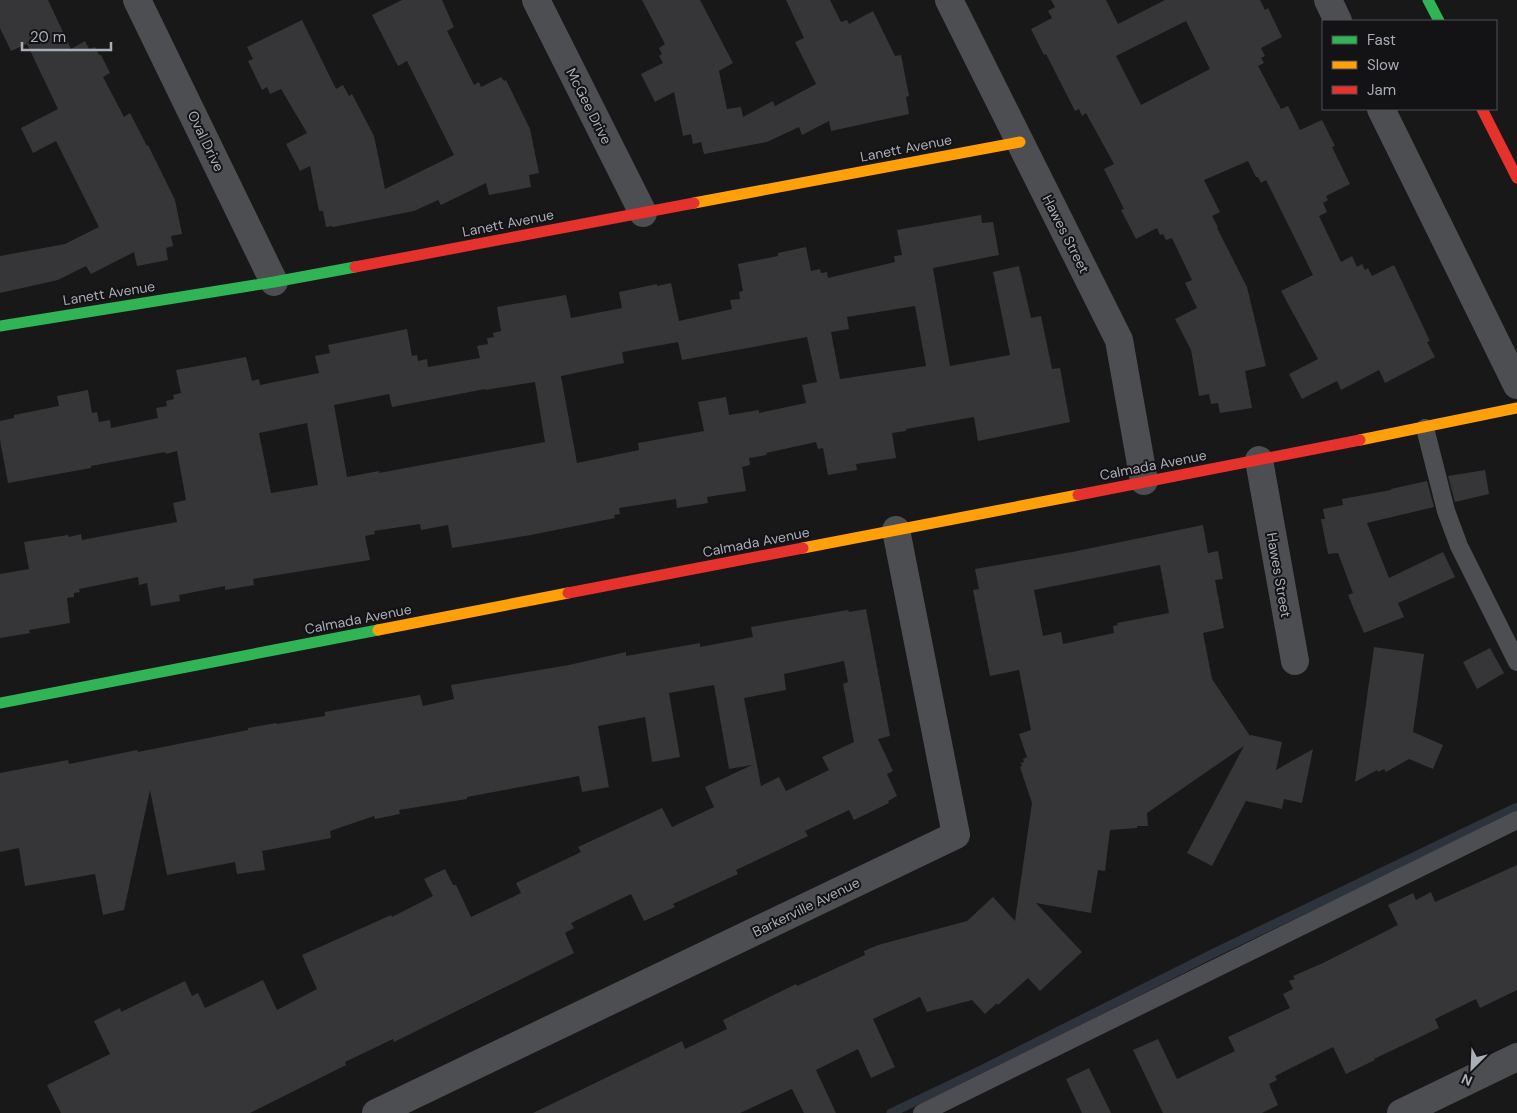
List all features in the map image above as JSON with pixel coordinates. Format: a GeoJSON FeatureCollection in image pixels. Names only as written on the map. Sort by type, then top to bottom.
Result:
{"type":"FeatureCollection","features":[{"type":"Feature","properties":{"kind":"street","name":"Oval Drive"},"geometry":{"type":"LineString","coordinates":[[137,0],[274,282]]}},
{"type":"Feature","properties":{"kind":"street","name":"McGee Drive"},"geometry":{"type":"LineString","coordinates":[[536,0],[643,213]]}},
{"type":"Feature","properties":{"kind":"street","name":"Hawes Street"},"geometry":{"type":"LineString","coordinates":[[949,0],[1118,340],[1144,481]]}},
{"type":"Feature","properties":{"kind":"street"},"geometry":{"type":"LineString","coordinates":[[1328,0],[1338,20]]}},
{"type":"Feature","properties":{"kind":"street"},"geometry":{"type":"LineString","coordinates":[[1428,0],[1438,20]]}},
{"type":"Feature","properties":{"kind":"street"},"geometry":{"type":"LineString","coordinates":[[1381,110],[1517,385]]}},
{"type":"Feature","properties":{"kind":"street"},"geometry":{"type":"LineString","coordinates":[[1483,110],[1517,178]]}},
{"type":"Feature","properties":{"kind":"street","name":"Lanett Avenue"},"geometry":{"type":"LineString","coordinates":[[0,326],[274,282],[1020,142]]}},
{"type":"Feature","properties":{"kind":"street","name":"Calmada Avenue"},"geometry":{"type":"LineString","coordinates":[[0,704],[1425,428],[1517,408]]}},
{"type":"Feature","properties":{"kind":"street","name":"Hawes Street"},"geometry":{"type":"LineString","coordinates":[[1259,460],[1295,661]]}},
{"type":"Feature","properties":{"kind":"street","name":"Barkerville Avenue"},"geometry":{"type":"LineString","coordinates":[[376,1113],[956,835],[896,530]]}},
{"type":"Feature","properties":{"kind":"street"},"geometry":{"type":"LineString","coordinates":[[1401,1113],[1517,1057]]}},
{"type":"Feature","properties":{"kind":"lane"},"geometry":{"type":"LineString","coordinates":[[1425,428],[1446,511],[1459,546],[1517,662]]}},
{"type":"Feature","properties":{"kind":"lane"},"geometry":{"type":"LineString","coordinates":[[922,1113],[1517,820]]}},
{"type":"Feature","properties":{"kind":"building"},"geometry":{"type":"Polygon","coordinates":[[[0,0],[48,0],[71,49],[85,41],[89,49],[95,47],[99,55],[101,55],[110,73],[103,77],[124,117],[130,113],[175,200],[182,234],[171,236],[173,246],[166,248],[168,260],[137,266],[134,252],[91,274],[86,266],[58,280],[0,293],[0,256],[65,244],[99,227],[56,141],[33,153],[21,128],[58,109],[27,44],[11,51],[0,28],[0,0]]]}},
{"type":"Feature","properties":{"kind":"building"},"geometry":{"type":"Polygon","coordinates":[[[402,0],[442,0],[454,27],[447,31],[474,85],[479,82],[481,87],[501,77],[504,81],[506,80],[530,129],[539,173],[529,175],[531,187],[489,195],[486,183],[441,205],[438,200],[414,211],[326,227],[323,211],[319,211],[310,166],[300,171],[286,144],[307,133],[281,89],[270,94],[267,87],[262,90],[248,61],[253,59],[247,47],[302,20],[336,89],[343,85],[349,96],[352,94],[374,136],[385,189],[454,155],[407,61],[398,66],[372,15],[402,0]]]}},
{"type":"Feature","properties":{"kind":"building"},"geometry":{"type":"Polygon","coordinates":[[[642,0],[700,0],[733,63],[719,71],[727,109],[741,107],[743,117],[773,101],[775,106],[816,84],[795,42],[804,38],[786,0],[830,0],[841,22],[847,20],[849,24],[873,11],[895,56],[901,55],[909,96],[906,97],[909,114],[831,131],[829,121],[802,135],[799,127],[767,142],[704,154],[701,142],[693,144],[691,134],[683,136],[674,92],[655,102],[641,74],[663,63],[659,56],[662,54],[659,48],[665,44],[642,0]]]}},
{"type":"Feature","properties":{"kind":"building"},"geometry":{"type":"Polygon","coordinates":[[[1051,0],[1106,0],[1118,24],[1165,0],[1260,0],[1265,10],[1268,8],[1282,37],[1261,48],[1265,56],[1261,58],[1264,63],[1258,66],[1281,109],[1288,106],[1300,130],[1322,120],[1335,146],[1332,147],[1350,184],[1326,196],[1328,200],[1323,203],[1327,212],[1319,216],[1341,262],[1352,256],[1357,267],[1362,264],[1365,270],[1368,268],[1372,276],[1394,265],[1430,341],[1427,342],[1435,357],[1385,383],[1379,370],[1341,390],[1337,381],[1302,399],[1289,374],[1318,359],[1281,291],[1313,275],[1266,180],[1261,183],[1248,161],[1204,180],[1220,212],[1212,216],[1247,287],[1266,366],[1245,371],[1252,408],[1220,413],[1218,403],[1211,404],[1209,394],[1199,396],[1191,350],[1175,319],[1197,308],[1185,283],[1192,280],[1172,238],[1166,240],[1163,234],[1160,235],[1157,228],[1136,239],[1121,210],[1124,209],[1104,169],[1114,164],[1086,113],[1082,116],[1079,109],[1075,111],[1031,29],[1052,18],[1048,11],[1055,7],[1051,0]],[[1186,21],[1116,56],[1141,105],[1210,69],[1186,21]]]}},
{"type":"Feature","properties":{"kind":"building"},"geometry":{"type":"Polygon","coordinates":[[[981,215],[982,223],[993,222],[999,255],[933,268],[950,366],[1010,355],[993,272],[1019,266],[1031,318],[1041,316],[1052,369],[1060,368],[1070,422],[978,441],[974,417],[906,429],[906,431],[892,433],[896,458],[856,464],[857,470],[828,475],[823,448],[818,449],[816,442],[749,458],[750,465],[742,467],[746,491],[707,497],[708,503],[677,508],[676,499],[619,508],[620,514],[614,515],[615,518],[531,535],[452,548],[448,525],[421,530],[420,524],[374,531],[375,534],[365,536],[370,560],[253,579],[254,585],[225,590],[225,586],[179,595],[180,601],[151,606],[147,583],[139,585],[138,577],[79,589],[80,592],[74,593],[74,597],[67,598],[70,623],[29,630],[30,633],[0,638],[0,574],[29,569],[24,542],[81,534],[82,540],[177,522],[173,503],[186,500],[177,451],[8,483],[0,440],[0,421],[14,418],[14,415],[59,406],[57,396],[88,390],[92,413],[97,412],[99,422],[110,420],[111,428],[158,418],[156,408],[167,406],[166,401],[174,399],[173,395],[181,393],[176,370],[246,357],[252,381],[259,379],[260,385],[319,373],[315,356],[330,353],[328,345],[407,329],[412,356],[417,355],[418,361],[427,359],[428,367],[480,358],[477,346],[488,344],[487,338],[494,337],[493,333],[501,331],[497,307],[566,295],[571,318],[622,308],[619,292],[671,283],[679,321],[732,309],[730,300],[740,299],[739,292],[743,291],[738,264],[778,256],[778,253],[806,247],[811,271],[820,269],[821,273],[827,272],[828,278],[895,262],[894,256],[902,255],[897,230],[981,215]],[[915,306],[847,317],[849,329],[831,332],[840,379],[926,366],[915,306]],[[807,337],[682,360],[678,342],[622,352],[624,363],[561,376],[577,463],[639,450],[638,443],[704,431],[698,402],[726,397],[729,415],[759,410],[759,413],[806,403],[802,385],[817,382],[807,337]],[[535,382],[392,407],[389,394],[334,405],[347,477],[379,471],[379,473],[545,442],[535,382]],[[307,423],[259,433],[271,493],[318,485],[307,423]]]}},
{"type":"Feature","properties":{"kind":"building"},"geometry":{"type":"Polygon","coordinates":[[[1485,470],[1489,494],[1455,502],[1448,476],[1485,470]]]}},
{"type":"Feature","properties":{"kind":"building"},"geometry":{"type":"Polygon","coordinates":[[[1427,481],[1434,507],[1367,523],[1389,578],[1443,552],[1455,577],[1398,603],[1404,617],[1364,633],[1348,595],[1353,593],[1338,553],[1328,554],[1321,519],[1325,519],[1323,509],[1343,505],[1342,499],[1427,481]]]}},
{"type":"Feature","properties":{"kind":"building"},"geometry":{"type":"Polygon","coordinates":[[[1203,525],[1208,553],[1218,551],[1223,579],[1215,580],[1224,628],[1203,633],[1212,679],[1250,736],[1282,742],[1276,770],[1313,749],[1302,803],[1284,799],[1282,809],[1246,801],[1212,866],[1187,853],[1244,746],[1147,813],[1148,826],[1110,830],[1105,871],[1098,870],[1091,913],[1036,903],[1082,952],[1040,991],[1028,978],[985,1014],[972,1000],[927,1012],[920,997],[873,1019],[895,1067],[871,1078],[858,1049],[816,1070],[836,1113],[804,1113],[792,1089],[740,1113],[533,1113],[682,1041],[685,1049],[727,1029],[723,1020],[796,984],[797,986],[865,955],[864,951],[878,945],[967,921],[993,897],[1015,921],[1032,803],[1020,767],[1022,766],[1021,763],[1024,762],[1023,759],[1027,757],[1019,734],[1031,730],[1019,670],[990,676],[973,590],[979,589],[975,569],[1072,552],[1203,525]],[[1160,565],[1034,590],[1043,636],[1061,632],[1063,644],[1114,633],[1113,626],[1118,625],[1117,623],[1169,613],[1160,565]]]}},
{"type":"Feature","properties":{"kind":"building"},"geometry":{"type":"Polygon","coordinates":[[[866,609],[890,736],[878,739],[893,771],[887,774],[897,796],[888,801],[889,803],[854,820],[849,810],[805,831],[808,836],[736,870],[738,874],[673,904],[675,907],[644,921],[631,894],[571,923],[574,928],[565,933],[574,953],[394,1042],[393,1039],[345,1062],[346,1065],[250,1113],[61,1113],[47,1085],[110,1054],[94,1021],[120,1008],[121,1012],[185,981],[192,996],[198,993],[205,1008],[263,980],[277,1010],[317,989],[302,955],[391,915],[392,917],[433,896],[424,879],[445,869],[453,885],[456,885],[471,917],[521,893],[516,883],[581,852],[578,847],[662,808],[672,827],[714,807],[705,787],[752,765],[729,769],[714,685],[669,693],[680,757],[652,762],[645,717],[598,726],[609,787],[582,792],[579,776],[467,797],[467,799],[399,810],[400,814],[375,819],[374,816],[330,831],[331,838],[262,851],[265,870],[237,874],[235,862],[167,875],[150,790],[124,910],[103,915],[95,874],[25,886],[19,848],[0,852],[0,773],[68,760],[69,764],[137,750],[138,752],[248,730],[248,728],[325,716],[325,712],[420,695],[423,706],[454,699],[451,685],[569,665],[626,652],[626,656],[700,643],[700,647],[753,637],[751,627],[848,610],[849,612],[866,609]],[[844,661],[784,674],[786,690],[744,698],[761,786],[779,777],[786,791],[829,770],[822,757],[854,742],[843,684],[848,682],[844,661]]]}},
{"type":"Feature","properties":{"kind":"building"},"geometry":{"type":"Polygon","coordinates":[[[1374,647],[1424,654],[1413,732],[1443,745],[1433,769],[1409,759],[1386,772],[1384,769],[1378,772],[1377,770],[1355,782],[1374,647]]]}},
{"type":"Feature","properties":{"kind":"building"},"geometry":{"type":"Polygon","coordinates":[[[1490,648],[1504,673],[1477,689],[1463,662],[1490,648]]]}},
{"type":"Feature","properties":{"kind":"building"},"geometry":{"type":"Polygon","coordinates":[[[1517,865],[1517,990],[1480,1008],[1476,999],[1435,1019],[1439,1028],[1346,1074],[1333,1047],[1275,1076],[1277,1080],[1269,1084],[1278,1105],[1262,1113],[1163,1113],[1133,1050],[1158,1039],[1177,1079],[1235,1051],[1228,1037],[1290,1008],[1283,994],[1293,989],[1289,981],[1295,979],[1293,976],[1398,925],[1388,905],[1413,893],[1416,900],[1431,892],[1435,902],[1517,865]]]}},
{"type":"Feature","properties":{"kind":"building"},"geometry":{"type":"Polygon","coordinates":[[[1089,1068],[1111,1113],[1082,1113],[1066,1079],[1089,1068]]]}},
{"type":"Feature","properties":{"kind":"waterway"},"geometry":{"type":"LineString","coordinates":[[891,1113],[1216,952],[1517,807]]}},
{"type":"Feature","properties":{"kind":"traffic: fast"},"geometry":{"type":"LineString","coordinates":[[1428,0],[1438,20]]}},
{"type":"Feature","properties":{"kind":"traffic: fast"},"geometry":{"type":"LineString","coordinates":[[0,326],[274,282],[355,267]]}},
{"type":"Feature","properties":{"kind":"traffic: fast"},"geometry":{"type":"LineString","coordinates":[[0,703],[378,630]]}},
{"type":"Feature","properties":{"kind":"traffic: slow"},"geometry":{"type":"LineString","coordinates":[[694,203],[1020,142]]}},
{"type":"Feature","properties":{"kind":"traffic: slow"},"geometry":{"type":"LineString","coordinates":[[1360,440],[1517,408]]}},
{"type":"Feature","properties":{"kind":"traffic: slow"},"geometry":{"type":"LineString","coordinates":[[803,548],[1078,495]]}},
{"type":"Feature","properties":{"kind":"traffic: slow"},"geometry":{"type":"LineString","coordinates":[[378,630],[568,593]]}},
{"type":"Feature","properties":{"kind":"traffic: jam"},"geometry":{"type":"LineString","coordinates":[[1483,110],[1517,178]]}},
{"type":"Feature","properties":{"kind":"traffic: jam"},"geometry":{"type":"LineString","coordinates":[[355,267],[694,203]]}},
{"type":"Feature","properties":{"kind":"traffic: jam"},"geometry":{"type":"LineString","coordinates":[[1078,495],[1360,440]]}},
{"type":"Feature","properties":{"kind":"traffic: jam"},"geometry":{"type":"LineString","coordinates":[[568,593],[803,548]]}}]}
